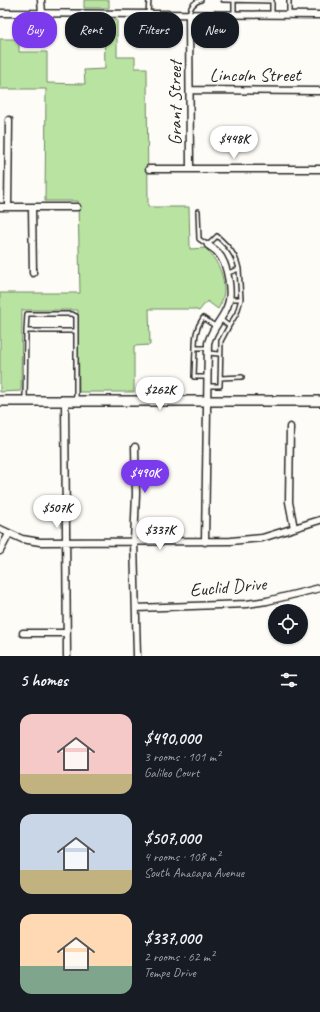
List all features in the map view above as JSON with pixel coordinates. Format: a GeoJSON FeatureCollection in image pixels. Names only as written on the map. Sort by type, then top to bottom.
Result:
{"type":"FeatureCollection","features":[{"type":"Feature","properties":{"kind":"main road"},"geometry":{"type":"LineString","coordinates":[[0,401],[320,401]]}},
{"type":"Feature","properties":{"kind":"street"},"geometry":{"type":"LineString","coordinates":[[41,0],[42,12]]}},
{"type":"Feature","properties":{"kind":"street"},"geometry":{"type":"LineString","coordinates":[[0,13],[12,13]]}},
{"type":"Feature","properties":{"kind":"street"},"geometry":{"type":"LineString","coordinates":[[57,13],[124,13]]}},
{"type":"Feature","properties":{"kind":"street"},"geometry":{"type":"LineString","coordinates":[[183,14],[189,14]]}},
{"type":"Feature","properties":{"kind":"street","name":"Grant Street"},"geometry":{"type":"LineString","coordinates":[[189,14],[191,90],[190,169]]}},
{"type":"Feature","properties":{"kind":"street"},"geometry":{"type":"LineString","coordinates":[[239,14],[320,15]]}},
{"type":"Feature","properties":{"kind":"street","name":"Lincoln Street"},"geometry":{"type":"LineString","coordinates":[[191,90],[320,91]]}},
{"type":"Feature","properties":{"kind":"street"},"geometry":{"type":"LineString","coordinates":[[8,120],[8,207]]}},
{"type":"Feature","properties":{"kind":"street"},"geometry":{"type":"LineString","coordinates":[[149,169],[320,169]]}},
{"type":"Feature","properties":{"kind":"street"},"geometry":{"type":"LineString","coordinates":[[0,207],[77,207]]}},
{"type":"Feature","properties":{"kind":"street"},"geometry":{"type":"LineString","coordinates":[[32,207],[33,273]]}},
{"type":"Feature","properties":{"kind":"street"},"geometry":{"type":"LineString","coordinates":[[205,542],[206,401],[208,386],[208,351],[211,333],[228,306],[229,299],[228,273],[219,254],[208,245]]}},
{"type":"Feature","properties":{"kind":"street"},"geometry":{"type":"LineString","coordinates":[[65,401],[67,656]]}},
{"type":"Feature","properties":{"kind":"street"},"geometry":{"type":"LineString","coordinates":[[290,427],[289,502],[294,528]]}},
{"type":"Feature","properties":{"kind":"street"},"geometry":{"type":"LineString","coordinates":[[135,447],[136,494],[134,542],[137,656]]}},
{"type":"Feature","properties":{"kind":"street"},"geometry":{"type":"LineString","coordinates":[[0,529],[9,534],[34,541],[205,542],[251,540],[320,520]]}},
{"type":"Feature","properties":{"kind":"street"},"geometry":{"type":"LineString","coordinates":[[0,552],[9,534]]}},
{"type":"Feature","properties":{"kind":"street","name":"Euclid Drive"},"geometry":{"type":"LineString","coordinates":[[136,608],[247,604],[267,601],[320,588]]}},
{"type":"Feature","properties":{"kind":"street"},"geometry":{"type":"LineString","coordinates":[[23,633],[67,633]]}},
{"type":"Feature","properties":{"kind":"lane"},"geometry":{"type":"LineString","coordinates":[[148,0],[148,12]]}},
{"type":"Feature","properties":{"kind":"lane"},"geometry":{"type":"LineString","coordinates":[[189,14],[190,9],[196,2],[201,0]]}},
{"type":"Feature","properties":{"kind":"lane"},"geometry":{"type":"LineString","coordinates":[[223,0],[272,0],[272,14]]}},
{"type":"Feature","properties":{"kind":"lane"},"geometry":{"type":"LineString","coordinates":[[234,0],[234,12]]}},
{"type":"Feature","properties":{"kind":"lane"},"geometry":{"type":"LineString","coordinates":[[289,0],[289,15]]}},
{"type":"Feature","properties":{"kind":"lane"},"geometry":{"type":"LineString","coordinates":[[198,211],[199,239],[208,245],[217,236],[231,249],[240,269],[241,299],[237,314],[222,337],[219,354],[220,386],[208,386]]}},
{"type":"Feature","properties":{"kind":"lane"},"geometry":{"type":"LineString","coordinates":[[228,273],[240,269]]}},
{"type":"Feature","properties":{"kind":"lane"},"geometry":{"type":"LineString","coordinates":[[229,299],[241,299]]}},
{"type":"Feature","properties":{"kind":"lane"},"geometry":{"type":"LineString","coordinates":[[25,401],[27,314],[72,314],[76,316],[76,401]]}},
{"type":"Feature","properties":{"kind":"lane"},"geometry":{"type":"LineString","coordinates":[[208,377],[194,377],[195,335],[198,325],[203,318],[215,326]]}},
{"type":"Feature","properties":{"kind":"lane"},"geometry":{"type":"LineString","coordinates":[[219,319],[229,326]]}},
{"type":"Feature","properties":{"kind":"lane"},"geometry":{"type":"LineString","coordinates":[[26,331],[76,331]]}},
{"type":"Feature","properties":{"kind":"lane"},"geometry":{"type":"LineString","coordinates":[[195,348],[219,354]]}},
{"type":"Feature","properties":{"kind":"lane"},"geometry":{"type":"LineString","coordinates":[[220,378],[242,377]]}},
{"type":"Feature","properties":{"kind":"green space"},"geometry":{"type":"Polygon","coordinates":[[[84,0],[109,0],[109,8],[84,8],[84,0]]]}},
{"type":"Feature","properties":{"kind":"green space"},"geometry":{"type":"Polygon","coordinates":[[[117,20],[117,57],[135,57],[135,68],[147,68],[148,207],[189,207],[190,249],[205,248],[216,261],[220,269],[224,285],[222,301],[218,309],[207,301],[199,311],[193,309],[149,309],[150,345],[134,346],[134,392],[79,392],[78,310],[22,310],[21,391],[0,392],[0,293],[80,293],[78,201],[45,201],[46,89],[0,89],[0,39],[12,39],[12,48],[19,48],[19,52],[47,52],[47,83],[85,84],[84,70],[105,69],[105,48],[116,48],[117,20]]]}}]}
